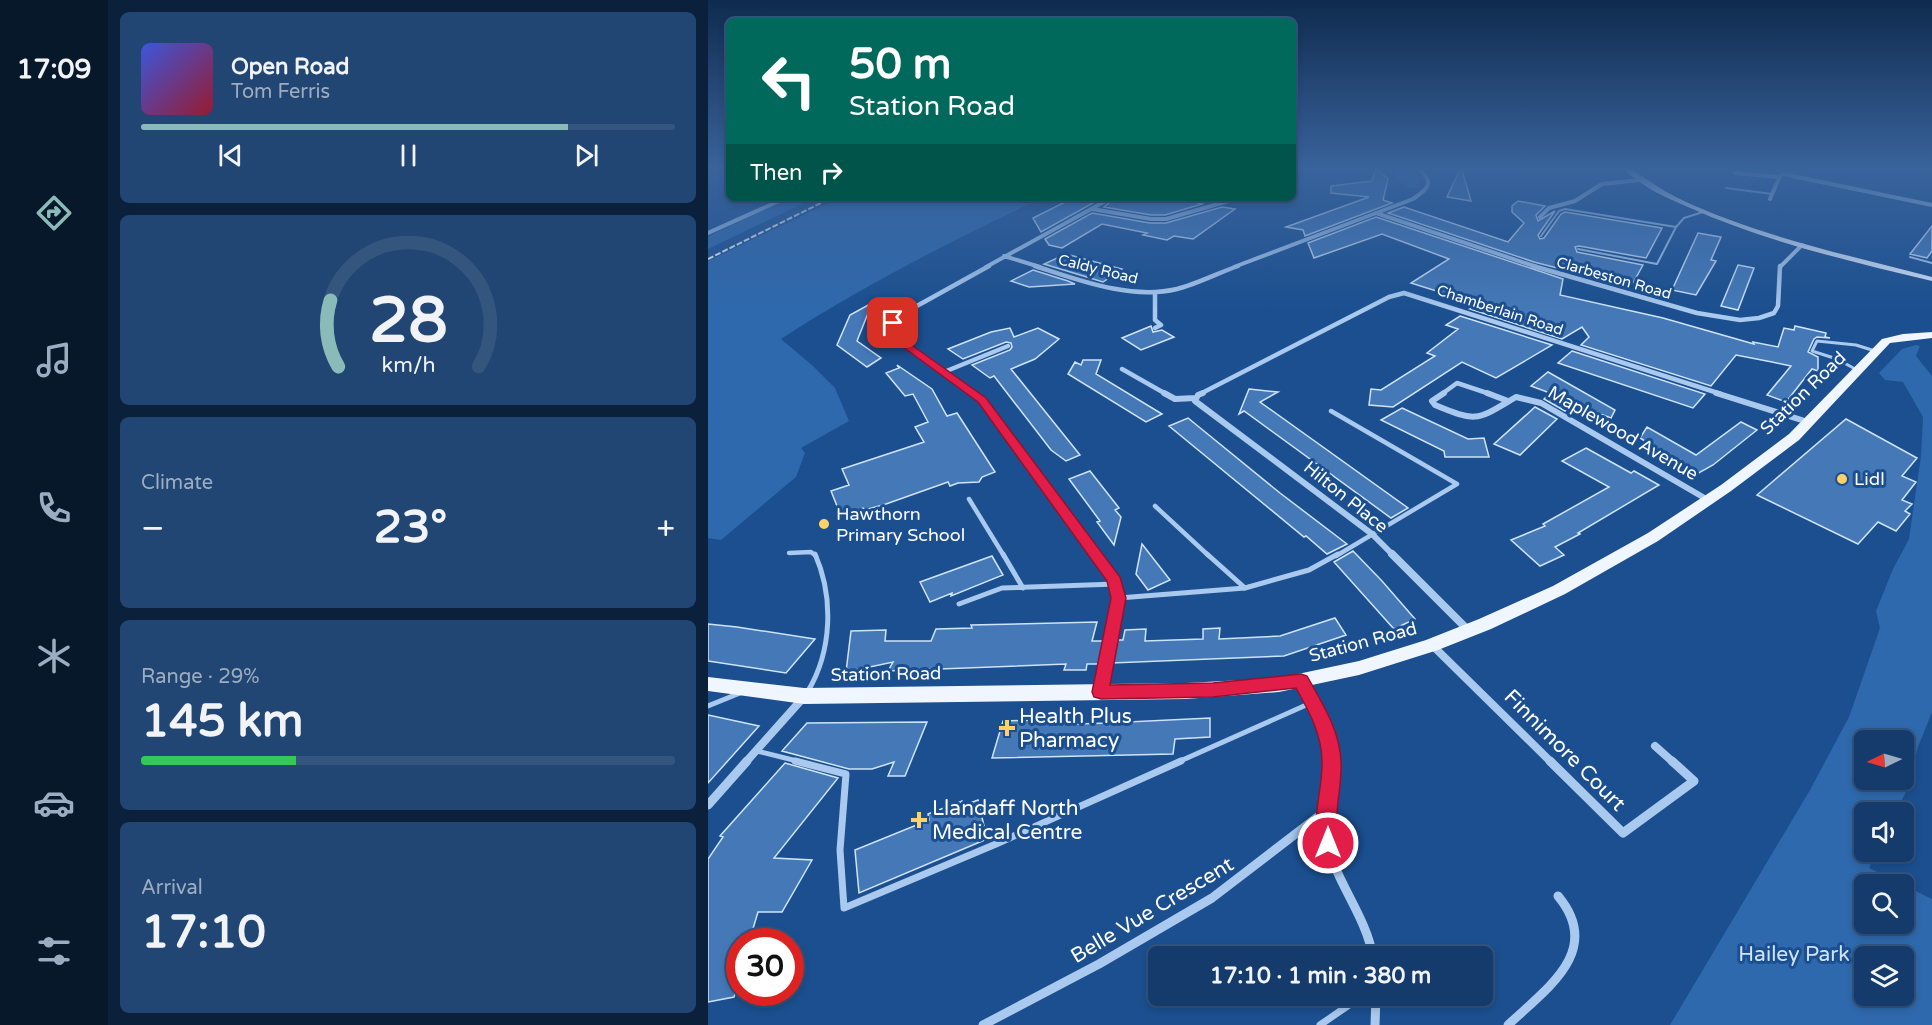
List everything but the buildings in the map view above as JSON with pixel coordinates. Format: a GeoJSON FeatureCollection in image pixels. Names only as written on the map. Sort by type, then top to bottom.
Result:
{"type":"FeatureCollection","features":[{"type":"Feature","properties":{"kind":"main road","name":"Station Road"},"geometry":{"type":"LineString","coordinates":[[708,684],[804,696],[1213,690],[1301,681],[1359,668],[1469,631],[1585,576],[1644,542],[1708,500],[1809,423],[1886,341],[1932,335]]}},
{"type":"Feature","properties":{"kind":"street"},"geometry":{"type":"LineString","coordinates":[[708,233],[748,215]]}},
{"type":"Feature","properties":{"kind":"street"},"geometry":{"type":"LineString","coordinates":[[1080,215],[906,312],[893,323],[891,334],[982,400],[1116,584],[1119,598],[1101,692]]}},
{"type":"Feature","properties":{"kind":"street"},"geometry":{"type":"LineString","coordinates":[[1126,215],[1151,219],[1166,219],[1180,215]]}},
{"type":"Feature","properties":{"kind":"street","name":"Caldy Road"},"geometry":{"type":"LineString","coordinates":[[1004,256],[1120,290],[1155,292],[1186,287],[1371,215]]}},
{"type":"Feature","properties":{"kind":"street","name":"Clarbeston Road"},"geometry":{"type":"LineString","coordinates":[[1381,215],[1554,273],[1637,297],[1729,319],[1759,318],[1774,313],[1778,306],[1780,266],[1802,245]]}},
{"type":"Feature","properties":{"kind":"street"},"geometry":{"type":"LineString","coordinates":[[1712,215],[1802,245],[1932,279]]}},
{"type":"Feature","properties":{"kind":"street"},"geometry":{"type":"LineString","coordinates":[[1155,292],[1155,320],[1161,325],[1155,328]]}},
{"type":"Feature","properties":{"kind":"street","name":"Chamberlain Road"},"geometry":{"type":"LineString","coordinates":[[1196,397],[1389,297],[1404,293],[1809,423]]}},
{"type":"Feature","properties":{"kind":"street"},"geometry":{"type":"LineString","coordinates":[[944,372],[1008,346]]}},
{"type":"Feature","properties":{"kind":"street","name":"Hilton Place"},"geometry":{"type":"LineString","coordinates":[[1122,369],[1175,399],[1196,397],[1372,534],[1469,631]]}},
{"type":"Feature","properties":{"kind":"street"},"geometry":{"type":"LineString","coordinates":[[1457,383],[1508,401],[1476,418],[1468,419],[1435,405],[1432,401],[1457,383]]}},
{"type":"Feature","properties":{"kind":"street","name":"Maplewood Avenue"},"geometry":{"type":"LineString","coordinates":[[1508,401],[1521,397],[1551,407],[1708,500]]}},
{"type":"Feature","properties":{"kind":"street","name":"Finnimore Court"},"geometry":{"type":"LineString","coordinates":[[1432,645],[1623,833],[1694,781],[1655,746]]}},
{"type":"Feature","properties":{"kind":"street"},"geometry":{"type":"LineString","coordinates":[[1301,681],[1329,739],[1332,762],[1328,843],[1334,863],[1363,925],[1370,946]]}},
{"type":"Feature","properties":{"kind":"street"},"geometry":{"type":"LineString","coordinates":[[708,805],[804,696]]}},
{"type":"Feature","properties":{"kind":"street","name":"Belle Vue Crescent"},"geometry":{"type":"LineString","coordinates":[[983,1025],[1090,969],[1213,898],[1328,809]]}},
{"type":"Feature","properties":{"kind":"street"},"geometry":{"type":"LineString","coordinates":[[1508,1025],[1565,969],[1574,951],[1576,931],[1572,915],[1558,896]]}},
{"type":"Feature","properties":{"kind":"street"},"geometry":{"type":"LineString","coordinates":[[1375,1025],[1376,1006]]}},
{"type":"Feature","properties":{"kind":"lane"},"geometry":{"type":"LineString","coordinates":[[1541,236],[1556,215]]}},
{"type":"Feature","properties":{"kind":"lane"},"geometry":{"type":"LineString","coordinates":[[1605,215],[1676,227]]}},
{"type":"Feature","properties":{"kind":"lane"},"geometry":{"type":"LineString","coordinates":[[1578,249],[1658,264],[1676,227],[1684,218],[1694,215]]}},
{"type":"Feature","properties":{"kind":"lane"},"geometry":{"type":"LineString","coordinates":[[1910,257],[1932,263]]}},
{"type":"Feature","properties":{"kind":"lane"},"geometry":{"type":"LineString","coordinates":[[1857,370],[1837,359],[1812,351],[1817,341],[1856,345],[1875,351]]}},
{"type":"Feature","properties":{"kind":"lane"},"geometry":{"type":"LineString","coordinates":[[1119,598],[1245,588],[1320,566],[1456,484],[1331,411]]}},
{"type":"Feature","properties":{"kind":"lane"},"geometry":{"type":"LineString","coordinates":[[969,499],[1023,588]]}},
{"type":"Feature","properties":{"kind":"lane"},"geometry":{"type":"LineString","coordinates":[[1155,506],[1245,588]]}},
{"type":"Feature","properties":{"kind":"lane"},"geometry":{"type":"LineString","coordinates":[[789,553],[811,552],[816,555],[829,623],[821,669],[804,696]]}},
{"type":"Feature","properties":{"kind":"lane"},"geometry":{"type":"LineString","coordinates":[[959,604],[993,590],[1116,584]]}},
{"type":"Feature","properties":{"kind":"lane"},"geometry":{"type":"LineString","coordinates":[[708,706],[745,690]]}},
{"type":"Feature","properties":{"kind":"lane"},"geometry":{"type":"LineString","coordinates":[[757,751],[846,774],[840,850],[844,908],[1007,839],[1313,702]]}},
{"type":"Feature","properties":{"kind":"lane"},"geometry":{"type":"LineString","coordinates":[[1320,1025],[1348,1006]]}},
{"type":"Feature","properties":{"kind":"green space"},"geometry":{"type":"Polygon","coordinates":[[[754,215],[779,215],[708,249],[708,236],[754,215]]]}},
{"type":"Feature","properties":{"kind":"green space"},"geometry":{"type":"Polygon","coordinates":[[[804,215],[1007,215],[909,264],[781,339],[835,388],[849,421],[801,448],[805,453],[796,477],[721,540],[708,538],[708,261],[804,215]]]}},
{"type":"Feature","properties":{"kind":"green space","name":"Hailey Park"},"geometry":{"type":"Polygon","coordinates":[[[1920,346],[1916,356],[1932,376],[1932,712],[1914,762],[1914,730],[1854,730],[1854,790],[1907,790],[1901,802],[1854,802],[1854,862],[1872,862],[1869,868],[1881,874],[1854,874],[1854,934],[1914,934],[1914,890],[1932,899],[1932,1025],[1670,1025],[1810,790],[1849,717],[1880,628],[1876,611],[1893,569],[1909,539],[1921,456],[1923,417],[1903,382],[1885,380],[1879,373],[1902,349],[1920,346]]]}},
{"type":"Feature","properties":{"kind":"railway"},"geometry":{"type":"LineString","coordinates":[[708,259],[797,215]]}},
{"type":"Feature","properties":{"kind":"place","name":"Lidl"},"geometry":{"type":"Point","coordinates":[1842,479]}},
{"type":"Feature","properties":{"kind":"place","name":"Hawthorn Primary School"},"geometry":{"type":"Point","coordinates":[824,524]}},
{"type":"Feature","properties":{"kind":"place","name":"Health Plus Pharmacy"},"geometry":{"type":"Point","coordinates":[1007,728]}},
{"type":"Feature","properties":{"kind":"place","name":"Llandaff North Medical Centre"},"geometry":{"type":"Point","coordinates":[919,820]}},
{"type":"Feature","properties":{"kind":"route"},"geometry":{"type":"LineString","coordinates":[[893,323],[891,334],[982,400],[1115,580],[1119,598],[1101,692],[1213,690],[1301,681],[1320,714],[1329,739],[1332,762],[1326,826],[1328,843]]}}]}
